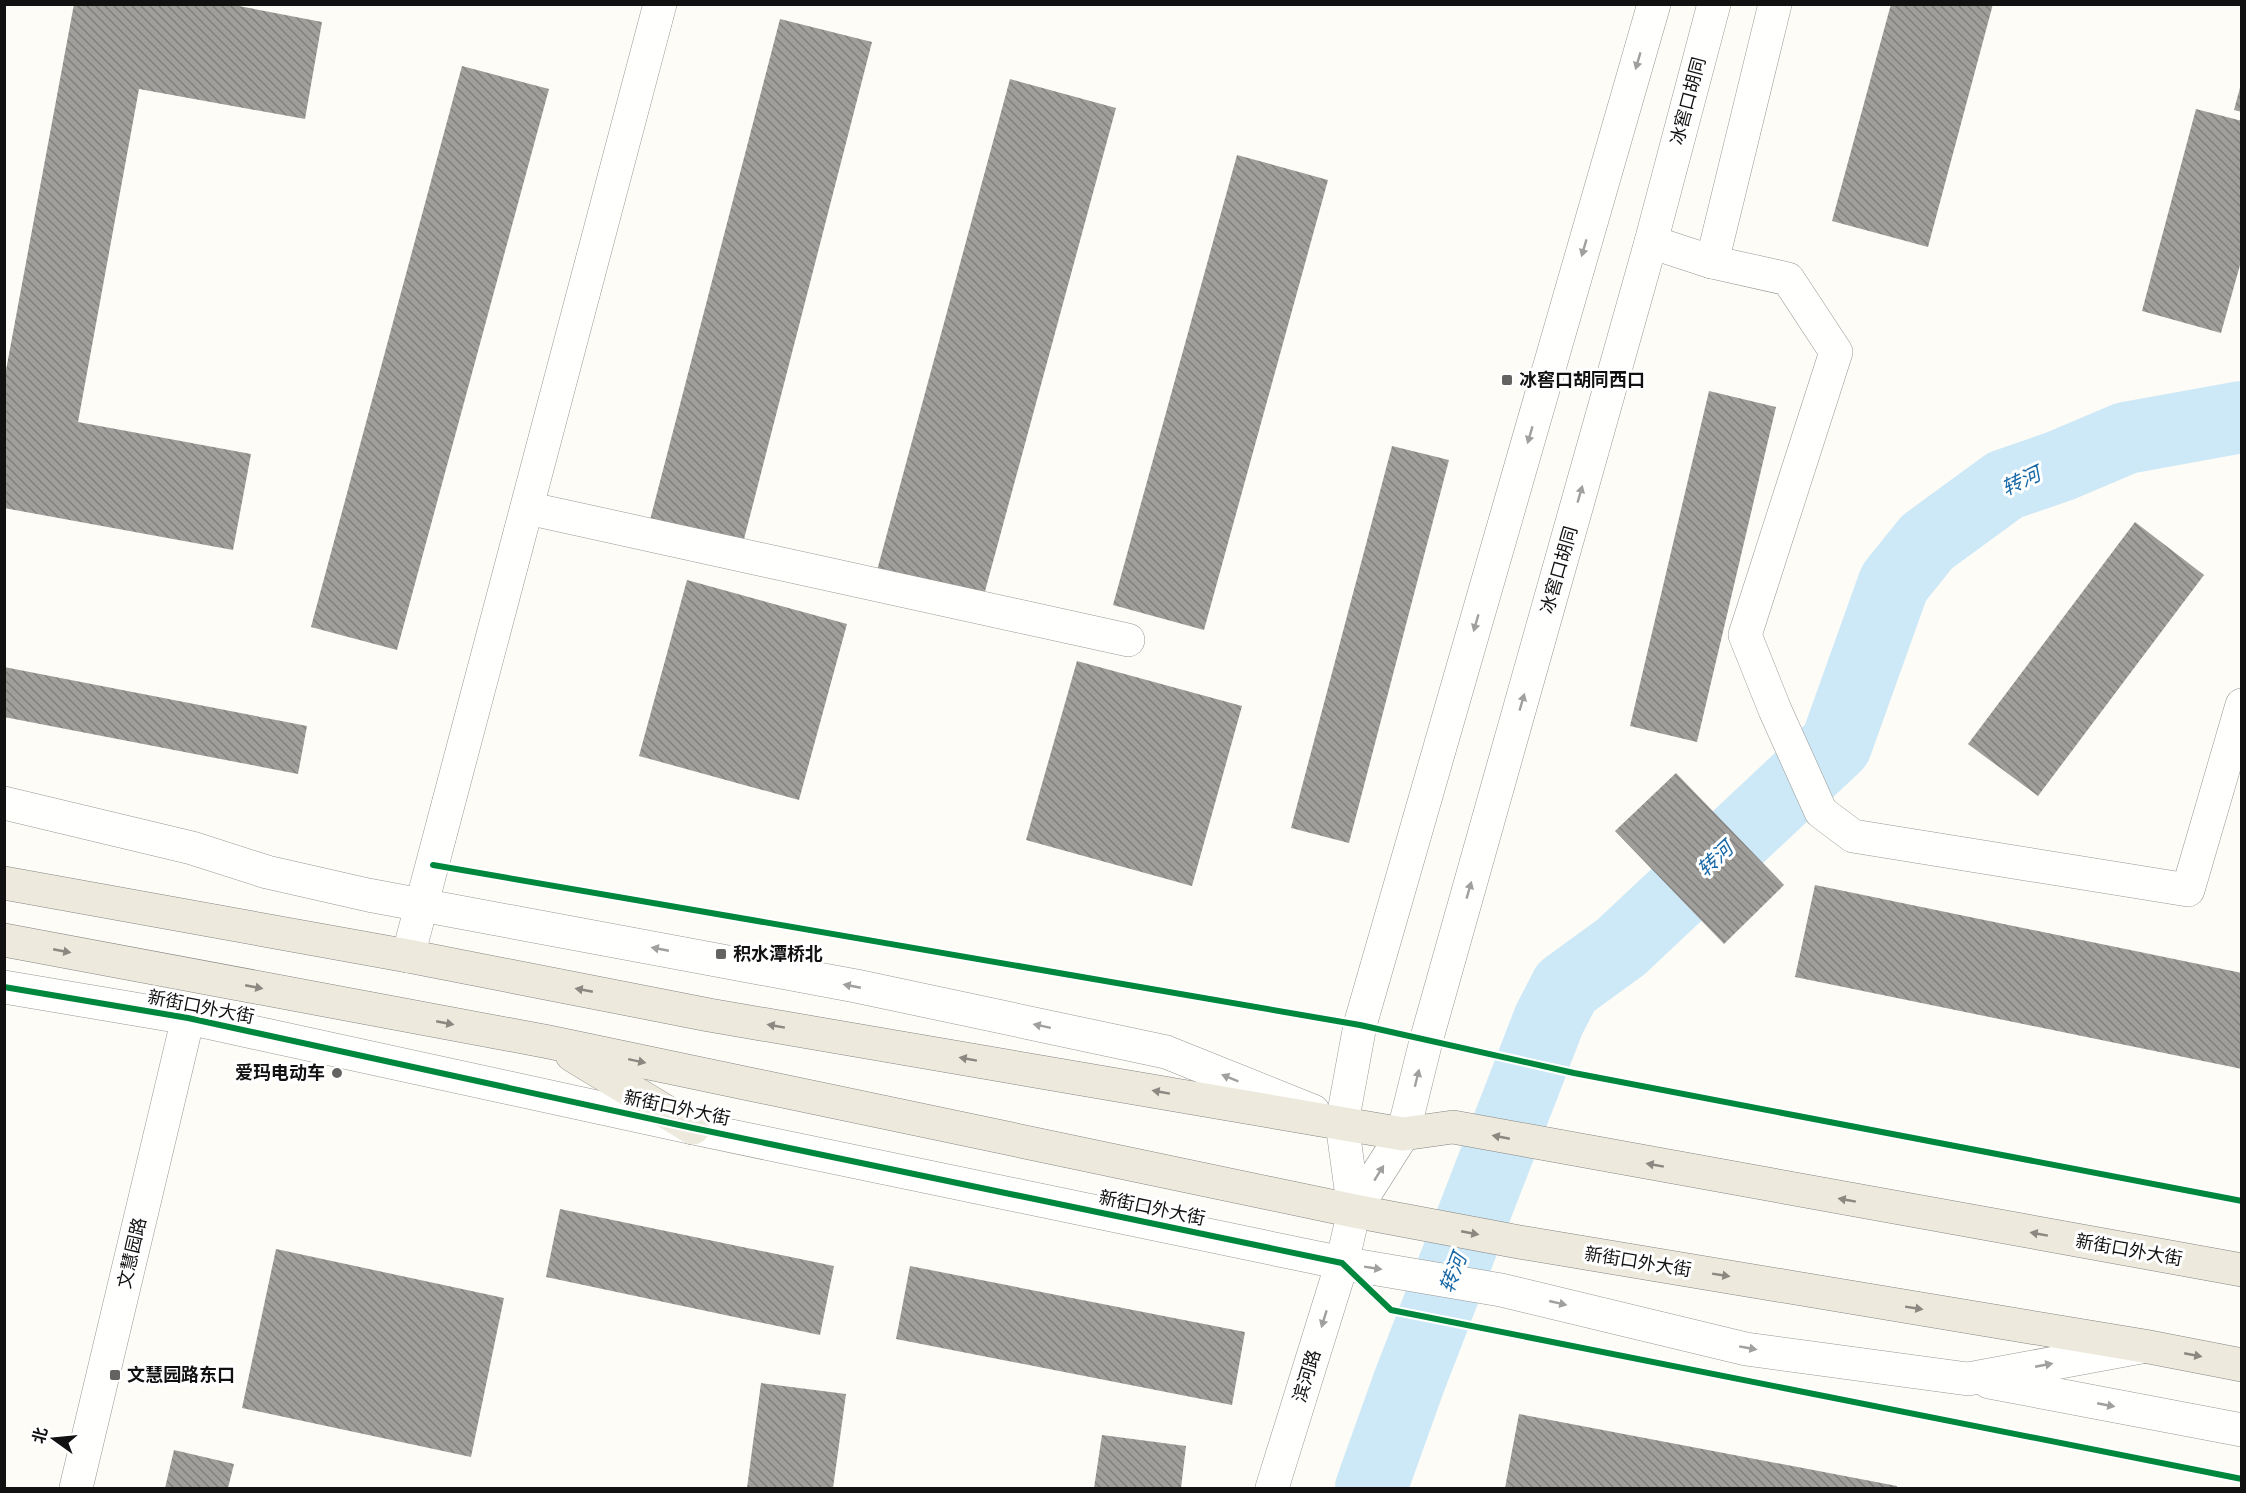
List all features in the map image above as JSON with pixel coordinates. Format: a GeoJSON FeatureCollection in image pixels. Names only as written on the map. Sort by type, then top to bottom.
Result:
{"type":"FeatureCollection","features":[{"type":"Feature","properties":{"kind":"main road","name":"新街口外大街"},"geometry":{"type":"LineString","coordinates":[[4,883],[408,956],[709,1015],[1403,1134],[1453,1128],[2241,1270]]}},
{"type":"Feature","properties":{"kind":"main road","name":"新街口外大街"},"geometry":{"type":"LineString","coordinates":[[4,940],[549,1042],[1421,1224],[2144,1346],[2241,1365]]}},
{"type":"Feature","properties":{"kind":"main road"},"geometry":{"type":"LineString","coordinates":[[549,1042],[693,1128]]}},
{"type":"Feature","properties":{"kind":"street"},"geometry":{"type":"LineString","coordinates":[[408,956],[660,4]]}},
{"type":"Feature","properties":{"kind":"street"},"geometry":{"type":"LineString","coordinates":[[1354,1211],[1342,1123],[1360,1025],[1654,4]]}},
{"type":"Feature","properties":{"kind":"street","name":"冰窖口胡同"},"geometry":{"type":"LineString","coordinates":[[1354,1211],[1403,1134],[1430,1029],[1651,242],[1714,4]]}},
{"type":"Feature","properties":{"kind":"street"},"geometry":{"type":"LineString","coordinates":[[1712,262],[1775,4]]}},
{"type":"Feature","properties":{"kind":"street"},"geometry":{"type":"LineString","coordinates":[[1651,242],[1712,262],[1788,279],[1836,352],[1745,635],[1775,710],[1821,812],[1853,836],[2188,890],[2241,705]]}},
{"type":"Feature","properties":{"kind":"street"},"geometry":{"type":"LineString","coordinates":[[527,508],[1128,640]]}},
{"type":"Feature","properties":{"kind":"street","name":"新街口外大街"},"geometry":{"type":"LineString","coordinates":[[4,803],[192,848],[267,872],[422,905],[856,986],[1166,1052],[1342,1123]]}},
{"type":"Feature","properties":{"kind":"street","name":"新街口外大街"},"geometry":{"type":"LineString","coordinates":[[4,987],[188,1018],[693,1128],[1342,1263],[1501,1290],[1746,1348],[1966,1378],[2241,1430]]}},
{"type":"Feature","properties":{"kind":"street","name":"文慧园路"},"geometry":{"type":"LineString","coordinates":[[76,1488],[188,1018]]}},
{"type":"Feature","properties":{"kind":"street","name":"滨河路"},"geometry":{"type":"LineString","coordinates":[[1272,1488],[1342,1263],[1354,1211]]}},
{"type":"Feature","properties":{"kind":"street","name":"新街口外大街"},"geometry":{"type":"LineString","coordinates":[[1966,1378],[2144,1346]]}},
{"type":"Feature","properties":{"kind":"building"},"geometry":{"type":"Polygon","coordinates":[[[74,4],[228,4],[322,22],[305,119],[139,89],[78,422],[251,454],[233,550],[4,508],[4,381],[74,4]]]}},
{"type":"Feature","properties":{"kind":"building"},"geometry":{"type":"Polygon","coordinates":[[[1891,4],[1993,4],[1928,247],[1832,221],[1891,4]]]}},
{"type":"Feature","properties":{"kind":"building"},"geometry":{"type":"Polygon","coordinates":[[[780,19],[872,42],[742,547],[649,524],[780,19]]]}},
{"type":"Feature","properties":{"kind":"building"},"geometry":{"type":"Polygon","coordinates":[[[462,66],[549,89],[397,650],[311,627],[462,66]]]}},
{"type":"Feature","properties":{"kind":"building"},"geometry":{"type":"Polygon","coordinates":[[[1010,79],[1116,108],[981,606],[875,578],[1010,79]]]}},
{"type":"Feature","properties":{"kind":"building"},"geometry":{"type":"Polygon","coordinates":[[[2242,84],[2242,112],[2234,110],[2242,84]]]}},
{"type":"Feature","properties":{"kind":"building"},"geometry":{"type":"Polygon","coordinates":[[[2196,109],[2242,121],[2242,258],[2221,333],[2142,311],[2196,109]]]}},
{"type":"Feature","properties":{"kind":"building"},"geometry":{"type":"Polygon","coordinates":[[[1237,155],[1328,180],[1204,630],[1113,605],[1237,155]]]}},
{"type":"Feature","properties":{"kind":"building"},"geometry":{"type":"Polygon","coordinates":[[[1709,391],[1776,407],[1697,742],[1630,726],[1709,391]]]}},
{"type":"Feature","properties":{"kind":"building"},"geometry":{"type":"Polygon","coordinates":[[[1392,446],[1449,460],[1349,843],[1291,828],[1392,446]]]}},
{"type":"Feature","properties":{"kind":"building"},"geometry":{"type":"Polygon","coordinates":[[[2135,522],[2204,575],[2038,796],[1968,744],[2135,522]]]}},
{"type":"Feature","properties":{"kind":"building"},"geometry":{"type":"Polygon","coordinates":[[[687,580],[847,624],[799,800],[639,756],[687,580]]]}},
{"type":"Feature","properties":{"kind":"building"},"geometry":{"type":"Polygon","coordinates":[[[1077,661],[1242,706],[1192,886],[1026,840],[1077,661]]]}},
{"type":"Feature","properties":{"kind":"building"},"geometry":{"type":"Polygon","coordinates":[[[4,667],[307,726],[298,774],[4,717],[4,667]]]}},
{"type":"Feature","properties":{"kind":"building"},"geometry":{"type":"Polygon","coordinates":[[[1676,773],[1784,885],[1724,944],[1615,831],[1676,773]]]}},
{"type":"Feature","properties":{"kind":"building"},"geometry":{"type":"Polygon","coordinates":[[[1815,885],[2242,973],[2242,1069],[1795,977],[1815,885]]]}},
{"type":"Feature","properties":{"kind":"building"},"geometry":{"type":"Polygon","coordinates":[[[560,1209],[834,1266],[820,1335],[546,1277],[560,1209]]]}},
{"type":"Feature","properties":{"kind":"building"},"geometry":{"type":"Polygon","coordinates":[[[276,1249],[504,1298],[471,1457],[242,1408],[276,1249]]]}},
{"type":"Feature","properties":{"kind":"building"},"geometry":{"type":"Polygon","coordinates":[[[910,1266],[1245,1332],[1232,1405],[896,1339],[910,1266]]]}},
{"type":"Feature","properties":{"kind":"building"},"geometry":{"type":"Polygon","coordinates":[[[761,1383],[846,1394],[833,1488],[747,1488],[761,1383]]]}},
{"type":"Feature","properties":{"kind":"building"},"geometry":{"type":"Polygon","coordinates":[[[1519,1414],[1897,1486],[1897,1488],[1505,1488],[1519,1414]]]}},
{"type":"Feature","properties":{"kind":"building"},"geometry":{"type":"Polygon","coordinates":[[[1102,1435],[1186,1446],[1181,1488],[1094,1488],[1102,1435]]]}},
{"type":"Feature","properties":{"kind":"building"},"geometry":{"type":"Polygon","coordinates":[[[174,1450],[234,1464],[228,1488],[165,1488],[174,1450]]]}},
{"type":"Feature","properties":{"kind":"waterway","name":"转河"},"geometry":{"type":"LineString","coordinates":[[1371,1488],[1409,1382],[1549,1020],[1566,987],[1621,947],[1836,745],[1894,583],[1927,542],[2005,485],[2060,466],[2126,438],[2242,417]]}},
{"type":"Feature","properties":{"kind":"cycle path"},"geometry":{"type":"LineString","coordinates":[[433,865],[1360,1025],[1574,1073],[2242,1201]]}},
{"type":"Feature","properties":{"kind":"cycle path"},"geometry":{"type":"LineString","coordinates":[[4,987],[188,1018],[693,1128],[1342,1263],[1391,1310],[2242,1479]]}},
{"type":"Feature","properties":{"kind":"place","name":"冰窖口胡同西口"},"geometry":{"type":"Point","coordinates":[1507,380]}},
{"type":"Feature","properties":{"kind":"place","name":"积水潭桥北"},"geometry":{"type":"Point","coordinates":[721,954]}},
{"type":"Feature","properties":{"kind":"place","name":"爱玛电动车"},"geometry":{"type":"Point","coordinates":[337,1073]}},
{"type":"Feature","properties":{"kind":"place","name":"文慧园路东口"},"geometry":{"type":"Point","coordinates":[115,1375]}}]}
